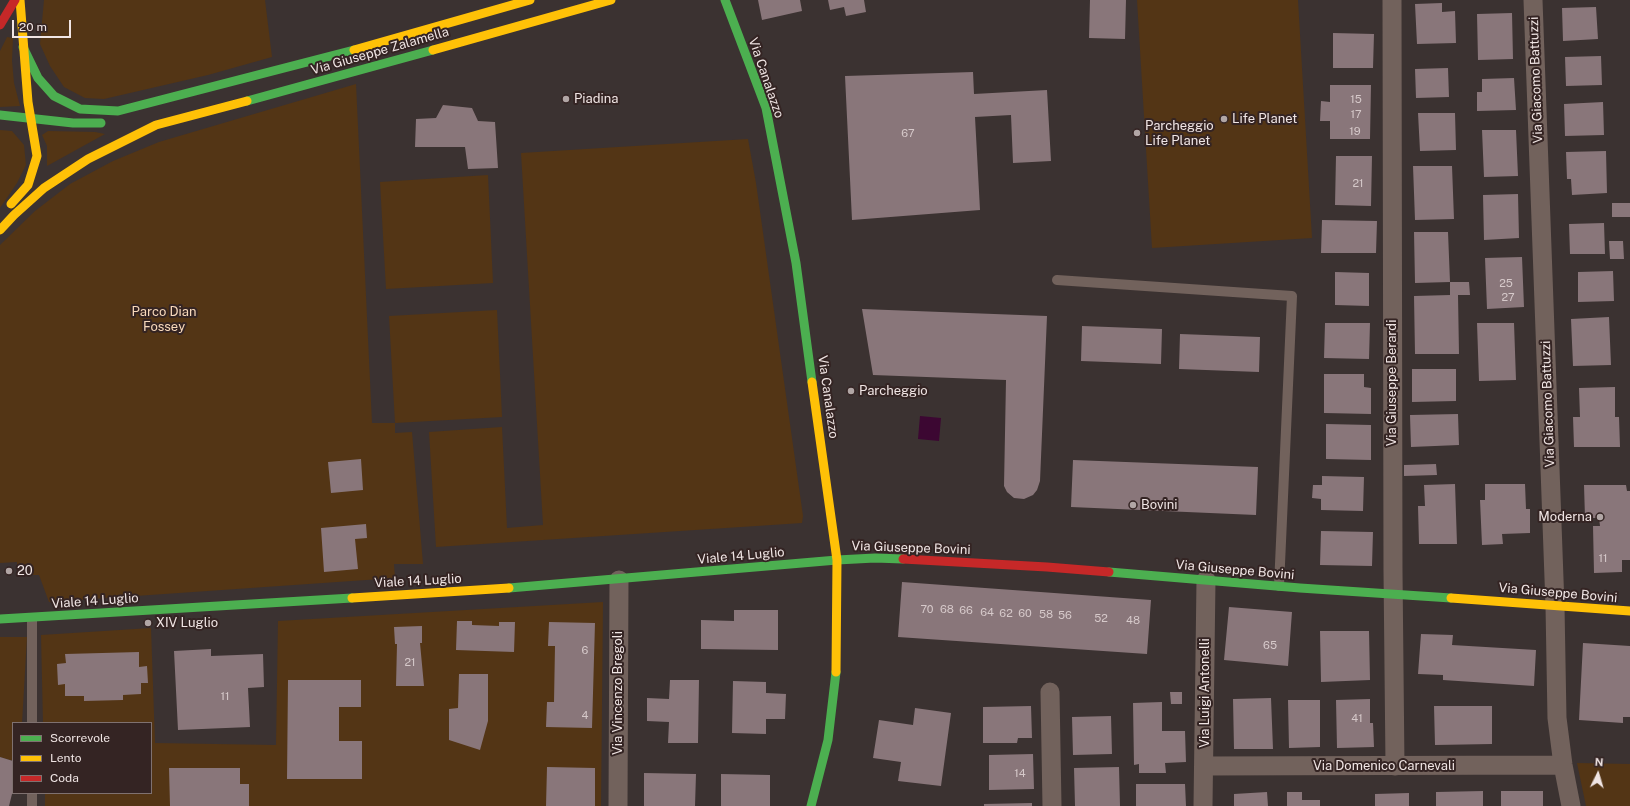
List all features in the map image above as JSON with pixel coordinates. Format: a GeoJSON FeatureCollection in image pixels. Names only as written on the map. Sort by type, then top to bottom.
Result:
{"type":"FeatureCollection","features":[{"type":"Feature","properties":{"kind":"street"},"geometry":{"type":"LineString","coordinates":[[0,25],[15,0]]}},
{"type":"Feature","properties":{"kind":"street"},"geometry":{"type":"LineString","coordinates":[[20,0],[28,102],[37,156],[28,185]]}},
{"type":"Feature","properties":{"kind":"street","name":"Via Giuseppe Zalamella"},"geometry":{"type":"LineString","coordinates":[[23,46],[38,78],[54,96],[80,109],[118,112],[318,60],[530,0]]}},
{"type":"Feature","properties":{"kind":"street"},"geometry":{"type":"LineString","coordinates":[[545,18],[556,8],[577,0]]}},
{"type":"Feature","properties":{"kind":"street","name":"Via Giuseppe Zalamella"},"geometry":{"type":"LineString","coordinates":[[74,157],[114,139],[156,125],[366,69],[611,0]]}},
{"type":"Feature","properties":{"kind":"street","name":"Via Canalazzo"},"geometry":{"type":"LineString","coordinates":[[725,0],[766,108],[796,262],[837,560],[838,598],[836,670],[828,740],[811,806]]}},
{"type":"Feature","properties":{"kind":"street","name":"Via Giuseppe Berardi"},"geometry":{"type":"LineString","coordinates":[[1392,0],[1393,594],[1395,766]]}},
{"type":"Feature","properties":{"kind":"street","name":"Via Giacomo Battuzzi"},"geometry":{"type":"LineString","coordinates":[[1533,0],[1556,606],[1557,718],[1563,765],[1572,806]]}},
{"type":"Feature","properties":{"kind":"street","name":"Via Giuseppe Zalamella"},"geometry":{"type":"LineString","coordinates":[[283,78],[290,76],[318,60]]}},
{"type":"Feature","properties":{"kind":"street"},"geometry":{"type":"LineString","coordinates":[[0,115],[73,123],[113,122]]}},
{"type":"Feature","properties":{"kind":"street","name":"Via Giuseppe Zalamella"},"geometry":{"type":"LineString","coordinates":[[0,230],[44,188],[67,172],[88,159],[156,125]]}},
{"type":"Feature","properties":{"kind":"street"},"geometry":{"type":"LineString","coordinates":[[4,211],[28,185],[41,177]]}},
{"type":"Feature","properties":{"kind":"street","name":"Via Giuseppe Bovini"},"geometry":{"type":"LineString","coordinates":[[837,560],[908,559],[1047,567],[1279,586],[1630,611]]}},
{"type":"Feature","properties":{"kind":"street","name":"Viale 14 Luglio"},"geometry":{"type":"LineString","coordinates":[[0,619],[530,587],[837,560]]}},
{"type":"Feature","properties":{"kind":"street","name":"Via Vincenzo Bregoli"},"geometry":{"type":"LineString","coordinates":[[618,806],[619,580]]}},
{"type":"Feature","properties":{"kind":"street","name":"Via Luigi Antonelli"},"geometry":{"type":"LineString","coordinates":[[1203,806],[1206,580]]}},
{"type":"Feature","properties":{"kind":"street"},"geometry":{"type":"LineString","coordinates":[[1050,692],[1052,806]]}},
{"type":"Feature","properties":{"kind":"street","name":"Via Domenico Carnevali"},"geometry":{"type":"LineString","coordinates":[[1204,766],[1563,765]]}},
{"type":"Feature","properties":{"kind":"lane"},"geometry":{"type":"LineString","coordinates":[[1057,280],[1292,296],[1279,586]]}},
{"type":"Feature","properties":{"kind":"lane"},"geometry":{"type":"LineString","coordinates":[[32,618],[32,722]]}},
{"type":"Feature","properties":{"kind":"lane"},"geometry":{"type":"LineString","coordinates":[[32,794],[32,806]]}},
{"type":"Feature","properties":{"kind":"green space"},"geometry":{"type":"Polygon","coordinates":[[[44,0],[265,0],[272,57],[208,75],[104,99],[85,98],[64,87],[50,66],[40,44],[44,0]]]}},
{"type":"Feature","properties":{"kind":"green space","name":"Life Planet"},"geometry":{"type":"Polygon","coordinates":[[[1137,0],[1298,0],[1312,238],[1152,248],[1137,0]]]}},
{"type":"Feature","properties":{"kind":"green space"},"geometry":{"type":"Polygon","coordinates":[[[7,37],[13,38],[12,61],[14,83],[20,106],[0,107],[0,51],[7,37]]]}},
{"type":"Feature","properties":{"kind":"green space","name":"Parco Dian Fossey"},"geometry":{"type":"Polygon","coordinates":[[[356,84],[372,423],[395,423],[395,433],[412,432],[423,564],[394,564],[395,578],[49,602],[39,575],[18,575],[17,562],[0,563],[0,245],[35,211],[70,184],[113,161],[159,142],[356,84]]]}},
{"type":"Feature","properties":{"kind":"green space"},"geometry":{"type":"Polygon","coordinates":[[[0,130],[12,131],[24,145],[26,165],[17,183],[0,208],[0,130]]]}},
{"type":"Feature","properties":{"kind":"green space"},"geometry":{"type":"Polygon","coordinates":[[[48,131],[95,132],[105,134],[47,166],[47,146],[42,135],[48,131]]]}},
{"type":"Feature","properties":{"kind":"green space"},"geometry":{"type":"Polygon","coordinates":[[[748,139],[756,183],[803,516],[802,523],[436,547],[429,432],[502,427],[507,528],[543,525],[521,153],[748,139]]]}},
{"type":"Feature","properties":{"kind":"green space"},"geometry":{"type":"Polygon","coordinates":[[[488,175],[493,283],[386,289],[380,182],[488,175]]]}},
{"type":"Feature","properties":{"kind":"green space"},"geometry":{"type":"Polygon","coordinates":[[[497,310],[502,417],[395,423],[389,316],[497,310]]]}},
{"type":"Feature","properties":{"kind":"green space"},"geometry":{"type":"Polygon","coordinates":[[[603,602],[601,806],[45,806],[45,794],[152,794],[152,722],[43,722],[41,635],[151,628],[155,743],[276,745],[278,621],[603,602]]]}},
{"type":"Feature","properties":{"kind":"green space"},"geometry":{"type":"Polygon","coordinates":[[[0,637],[27,637],[22,722],[12,722],[12,761],[0,757],[0,637]]]}},
{"type":"Feature","properties":{"kind":"green space"},"geometry":{"type":"Polygon","coordinates":[[[1577,763],[1630,764],[1630,806],[1586,806],[1577,763]]]}},
{"type":"Feature","properties":{"kind":"shaded area"},"geometry":{"type":"Polygon","coordinates":[[[920,416],[941,418],[939,441],[918,439],[920,416]]]}},
{"type":"Feature","properties":{"kind":"building"},"geometry":{"type":"Polygon","coordinates":[[[758,0],[800,0],[802,11],[762,20],[758,0]]]}},
{"type":"Feature","properties":{"kind":"building"},"geometry":{"type":"Polygon","coordinates":[[[828,0],[864,0],[866,12],[846,16],[844,7],[830,10],[828,0]]]}},
{"type":"Feature","properties":{"kind":"building"},"geometry":{"type":"Polygon","coordinates":[[[1090,0],[1126,0],[1125,39],[1089,38],[1090,0]]]}},
{"type":"Feature","properties":{"kind":"building"},"geometry":{"type":"Polygon","coordinates":[[[1442,3],[1442,12],[1455,11],[1456,43],[1417,44],[1415,4],[1442,3]]]}},
{"type":"Feature","properties":{"kind":"building"},"geometry":{"type":"Polygon","coordinates":[[[1596,7],[1598,39],[1563,41],[1562,8],[1596,7]]]}},
{"type":"Feature","properties":{"kind":"building"},"geometry":{"type":"Polygon","coordinates":[[[1512,13],[1513,59],[1478,60],[1477,14],[1512,13]]]}},
{"type":"Feature","properties":{"kind":"building"},"geometry":{"type":"Polygon","coordinates":[[[1333,33],[1374,34],[1373,68],[1333,68],[1333,33]]]}},
{"type":"Feature","properties":{"kind":"building"},"geometry":{"type":"Polygon","coordinates":[[[1601,56],[1602,85],[1566,86],[1565,57],[1601,56]]]}},
{"type":"Feature","properties":{"kind":"building"},"geometry":{"type":"Polygon","coordinates":[[[1448,68],[1449,97],[1416,98],[1415,69],[1448,68]]]}},
{"type":"Feature","properties":{"kind":"building"},"geometry":{"type":"Polygon","coordinates":[[[973,72],[974,94],[1047,90],[1051,161],[1013,163],[1011,115],[975,117],[980,210],[852,220],[845,76],[973,72]]]}},
{"type":"Feature","properties":{"kind":"building"},"geometry":{"type":"Polygon","coordinates":[[[1514,78],[1516,110],[1477,111],[1477,92],[1482,92],[1482,79],[1514,78]]]}},
{"type":"Feature","properties":{"kind":"building"},"geometry":{"type":"Polygon","coordinates":[[[1330,85],[1371,85],[1370,139],[1330,139],[1330,121],[1320,121],[1321,101],[1330,102],[1330,85]]]}},
{"type":"Feature","properties":{"kind":"building"},"geometry":{"type":"Polygon","coordinates":[[[1603,102],[1604,135],[1565,136],[1564,104],[1603,102]]]}},
{"type":"Feature","properties":{"kind":"building"},"geometry":{"type":"Polygon","coordinates":[[[443,105],[472,108],[478,121],[495,122],[498,168],[468,169],[465,147],[415,147],[416,119],[436,118],[443,105]]]}},
{"type":"Feature","properties":{"kind":"building"},"geometry":{"type":"Polygon","coordinates":[[[1418,113],[1455,113],[1456,150],[1420,151],[1418,113]]]}},
{"type":"Feature","properties":{"kind":"building"},"geometry":{"type":"Polygon","coordinates":[[[1482,130],[1516,130],[1518,176],[1484,177],[1482,130]]]}},
{"type":"Feature","properties":{"kind":"building"},"geometry":{"type":"Polygon","coordinates":[[[1606,151],[1607,193],[1572,195],[1571,179],[1567,179],[1566,152],[1606,151]]]}},
{"type":"Feature","properties":{"kind":"building"},"geometry":{"type":"Polygon","coordinates":[[[1336,156],[1372,156],[1371,206],[1335,205],[1336,156]]]}},
{"type":"Feature","properties":{"kind":"building"},"geometry":{"type":"Polygon","coordinates":[[[1413,166],[1452,166],[1454,219],[1415,220],[1413,166]]]}},
{"type":"Feature","properties":{"kind":"building"},"geometry":{"type":"Polygon","coordinates":[[[1518,194],[1519,238],[1484,240],[1483,195],[1518,194]]]}},
{"type":"Feature","properties":{"kind":"building"},"geometry":{"type":"Polygon","coordinates":[[[1612,203],[1630,203],[1630,217],[1612,217],[1612,203]]]}},
{"type":"Feature","properties":{"kind":"building"},"geometry":{"type":"Polygon","coordinates":[[[1322,220],[1377,221],[1376,253],[1321,253],[1322,220]]]}},
{"type":"Feature","properties":{"kind":"building"},"geometry":{"type":"Polygon","coordinates":[[[1604,223],[1605,254],[1570,254],[1569,224],[1604,223]]]}},
{"type":"Feature","properties":{"kind":"building"},"geometry":{"type":"Polygon","coordinates":[[[1414,232],[1448,232],[1450,282],[1415,283],[1414,232]]]}},
{"type":"Feature","properties":{"kind":"building"},"geometry":{"type":"Polygon","coordinates":[[[1609,241],[1623,241],[1624,259],[1610,259],[1609,241]]]}},
{"type":"Feature","properties":{"kind":"building"},"geometry":{"type":"Polygon","coordinates":[[[1522,257],[1524,307],[1487,309],[1485,258],[1522,257]]]}},
{"type":"Feature","properties":{"kind":"building"},"geometry":{"type":"Polygon","coordinates":[[[1613,271],[1614,301],[1578,302],[1578,272],[1613,271]]]}},
{"type":"Feature","properties":{"kind":"building"},"geometry":{"type":"Polygon","coordinates":[[[1335,272],[1369,273],[1369,306],[1335,305],[1335,272]]]}},
{"type":"Feature","properties":{"kind":"building"},"geometry":{"type":"Polygon","coordinates":[[[1450,282],[1469,282],[1470,295],[1458,295],[1459,354],[1415,354],[1414,296],[1450,295],[1450,282]]]}},
{"type":"Feature","properties":{"kind":"building"},"geometry":{"type":"Polygon","coordinates":[[[862,309],[1047,316],[1040,481],[1037,490],[1033,495],[1024,499],[1014,498],[1007,492],[1004,486],[1006,380],[873,375],[862,309]]]}},
{"type":"Feature","properties":{"kind":"building"},"geometry":{"type":"Polygon","coordinates":[[[1609,317],[1611,365],[1573,366],[1571,319],[1609,317]]]}},
{"type":"Feature","properties":{"kind":"building"},"geometry":{"type":"Polygon","coordinates":[[[1325,323],[1370,323],[1369,359],[1324,358],[1325,323]]]}},
{"type":"Feature","properties":{"kind":"building"},"geometry":{"type":"Polygon","coordinates":[[[1477,323],[1514,323],[1516,380],[1479,381],[1477,323]]]}},
{"type":"Feature","properties":{"kind":"building"},"geometry":{"type":"Polygon","coordinates":[[[1082,326],[1162,329],[1161,364],[1081,361],[1082,326]]]}},
{"type":"Feature","properties":{"kind":"building"},"geometry":{"type":"Polygon","coordinates":[[[1180,334],[1260,337],[1259,372],[1179,369],[1180,334]]]}},
{"type":"Feature","properties":{"kind":"building"},"geometry":{"type":"Polygon","coordinates":[[[1412,369],[1456,369],[1456,401],[1412,402],[1412,369]]]}},
{"type":"Feature","properties":{"kind":"building"},"geometry":{"type":"Polygon","coordinates":[[[1324,374],[1364,374],[1364,387],[1371,388],[1371,414],[1324,413],[1324,374]]]}},
{"type":"Feature","properties":{"kind":"building"},"geometry":{"type":"Polygon","coordinates":[[[1615,387],[1615,417],[1619,417],[1620,447],[1574,447],[1573,417],[1580,417],[1579,388],[1615,387]]]}},
{"type":"Feature","properties":{"kind":"building"},"geometry":{"type":"Polygon","coordinates":[[[1458,414],[1459,445],[1411,447],[1410,415],[1458,414]]]}},
{"type":"Feature","properties":{"kind":"building"},"geometry":{"type":"Polygon","coordinates":[[[1326,424],[1371,425],[1371,460],[1326,459],[1326,424]]]}},
{"type":"Feature","properties":{"kind":"building"},"geometry":{"type":"Polygon","coordinates":[[[361,459],[363,490],[331,493],[328,462],[361,459]]]}},
{"type":"Feature","properties":{"kind":"building"},"geometry":{"type":"Polygon","coordinates":[[[1073,460],[1258,467],[1256,515],[1071,507],[1073,460]]]}},
{"type":"Feature","properties":{"kind":"building"},"geometry":{"type":"Polygon","coordinates":[[[1436,464],[1437,475],[1404,476],[1404,465],[1436,464]]]}},
{"type":"Feature","properties":{"kind":"building"},"geometry":{"type":"Polygon","coordinates":[[[1322,476],[1364,477],[1363,511],[1321,510],[1321,499],[1312,498],[1313,485],[1322,485],[1322,476]]]}},
{"type":"Feature","properties":{"kind":"building"},"geometry":{"type":"Polygon","coordinates":[[[1455,484],[1457,544],[1419,544],[1418,506],[1425,506],[1424,485],[1455,484]]]}},
{"type":"Feature","properties":{"kind":"building"},"geometry":{"type":"Polygon","coordinates":[[[1485,484],[1525,484],[1526,509],[1530,509],[1530,533],[1502,534],[1503,544],[1482,545],[1480,500],[1485,500],[1485,484]]]}},
{"type":"Feature","properties":{"kind":"building"},"geometry":{"type":"Polygon","coordinates":[[[1584,485],[1626,485],[1627,491],[1630,491],[1630,560],[1622,560],[1622,572],[1594,573],[1593,526],[1600,526],[1599,518],[1585,518],[1584,485]]]}},
{"type":"Feature","properties":{"kind":"building"},"geometry":{"type":"Polygon","coordinates":[[[366,524],[367,538],[355,539],[358,569],[324,572],[321,528],[366,524]]]}},
{"type":"Feature","properties":{"kind":"building"},"geometry":{"type":"Polygon","coordinates":[[[1321,531],[1373,532],[1372,566],[1320,565],[1321,531]]]}},
{"type":"Feature","properties":{"kind":"building"},"geometry":{"type":"Polygon","coordinates":[[[902,582],[1151,600],[1147,654],[898,637],[902,582]]]}},
{"type":"Feature","properties":{"kind":"building"},"geometry":{"type":"Polygon","coordinates":[[[1229,607],[1292,612],[1288,666],[1224,660],[1229,607]]]}},
{"type":"Feature","properties":{"kind":"building"},"geometry":{"type":"Polygon","coordinates":[[[734,610],[778,610],[778,650],[701,649],[701,620],[734,621],[734,610]]]}},
{"type":"Feature","properties":{"kind":"building"},"geometry":{"type":"Polygon","coordinates":[[[457,621],[472,621],[472,625],[499,626],[499,622],[515,622],[514,652],[456,650],[457,621]]]}},
{"type":"Feature","properties":{"kind":"building"},"geometry":{"type":"Polygon","coordinates":[[[549,622],[595,623],[592,728],[546,727],[547,702],[554,702],[555,646],[548,646],[549,622]]]}},
{"type":"Feature","properties":{"kind":"building"},"geometry":{"type":"Polygon","coordinates":[[[422,626],[422,643],[420,643],[424,686],[396,686],[397,644],[395,644],[394,627],[422,626]]]}},
{"type":"Feature","properties":{"kind":"building"},"geometry":{"type":"Polygon","coordinates":[[[1320,631],[1369,631],[1370,680],[1321,682],[1320,631]]]}},
{"type":"Feature","properties":{"kind":"building"},"geometry":{"type":"Polygon","coordinates":[[[1421,634],[1453,635],[1452,645],[1536,650],[1534,686],[1443,680],[1443,675],[1418,674],[1421,634]]]}},
{"type":"Feature","properties":{"kind":"building"},"geometry":{"type":"Polygon","coordinates":[[[1583,643],[1630,646],[1630,717],[1623,717],[1623,723],[1579,720],[1583,643]]]}},
{"type":"Feature","properties":{"kind":"building"},"geometry":{"type":"Polygon","coordinates":[[[211,649],[211,656],[263,654],[264,687],[248,688],[250,727],[178,730],[174,651],[211,649]]]}},
{"type":"Feature","properties":{"kind":"building"},"geometry":{"type":"Polygon","coordinates":[[[139,652],[139,667],[147,666],[148,683],[141,683],[141,694],[123,695],[123,700],[84,701],[84,696],[65,696],[65,684],[58,685],[57,664],[66,663],[65,654],[139,652]]]}},
{"type":"Feature","properties":{"kind":"building"},"geometry":{"type":"Polygon","coordinates":[[[459,674],[488,674],[488,721],[480,750],[449,740],[449,709],[458,708],[459,674]]]}},
{"type":"Feature","properties":{"kind":"building"},"geometry":{"type":"Polygon","coordinates":[[[288,680],[361,680],[361,707],[339,707],[339,741],[362,741],[362,779],[287,779],[288,680]]]}},
{"type":"Feature","properties":{"kind":"building"},"geometry":{"type":"Polygon","coordinates":[[[670,680],[699,680],[698,743],[668,743],[669,722],[647,721],[647,698],[669,699],[670,680]]]}},
{"type":"Feature","properties":{"kind":"building"},"geometry":{"type":"Polygon","coordinates":[[[733,681],[766,682],[766,693],[786,694],[785,719],[766,719],[766,734],[732,733],[733,681]]]}},
{"type":"Feature","properties":{"kind":"building"},"geometry":{"type":"Polygon","coordinates":[[[1170,692],[1182,692],[1182,704],[1171,704],[1170,692]]]}},
{"type":"Feature","properties":{"kind":"building"},"geometry":{"type":"Polygon","coordinates":[[[1271,698],[1273,749],[1234,749],[1233,699],[1271,698]]]}},
{"type":"Feature","properties":{"kind":"building"},"geometry":{"type":"Polygon","coordinates":[[[1370,699],[1370,723],[1373,723],[1374,747],[1337,748],[1336,700],[1370,699]]]}},
{"type":"Feature","properties":{"kind":"building"},"geometry":{"type":"Polygon","coordinates":[[[1288,700],[1320,700],[1320,747],[1289,748],[1288,700]]]}},
{"type":"Feature","properties":{"kind":"building"},"geometry":{"type":"Polygon","coordinates":[[[1162,702],[1162,731],[1185,731],[1186,762],[1165,763],[1166,773],[1139,773],[1139,764],[1134,765],[1133,703],[1162,702]]]}},
{"type":"Feature","properties":{"kind":"building"},"geometry":{"type":"Polygon","coordinates":[[[1031,706],[1032,738],[1018,738],[1017,743],[983,743],[983,707],[1031,706]]]}},
{"type":"Feature","properties":{"kind":"building"},"geometry":{"type":"Polygon","coordinates":[[[1434,706],[1492,706],[1492,744],[1435,745],[1434,706]]]}},
{"type":"Feature","properties":{"kind":"building"},"geometry":{"type":"Polygon","coordinates":[[[915,708],[951,713],[941,786],[898,781],[901,762],[873,758],[879,720],[913,725],[915,708]]]}},
{"type":"Feature","properties":{"kind":"building"},"geometry":{"type":"Polygon","coordinates":[[[1111,716],[1112,754],[1073,755],[1072,717],[1111,716]]]}},
{"type":"Feature","properties":{"kind":"building"},"geometry":{"type":"Polygon","coordinates":[[[1033,754],[1034,789],[989,790],[989,755],[1033,754]]]}},
{"type":"Feature","properties":{"kind":"building"},"geometry":{"type":"Polygon","coordinates":[[[0,757],[12,761],[12,794],[9,806],[0,806],[0,757]]]}},
{"type":"Feature","properties":{"kind":"building"},"geometry":{"type":"Polygon","coordinates":[[[547,767],[595,768],[595,806],[546,806],[547,767]]]}},
{"type":"Feature","properties":{"kind":"building"},"geometry":{"type":"Polygon","coordinates":[[[1119,767],[1120,806],[1075,806],[1074,768],[1119,767]]]}},
{"type":"Feature","properties":{"kind":"building"},"geometry":{"type":"Polygon","coordinates":[[[169,768],[240,768],[240,784],[249,784],[249,806],[170,806],[169,768]]]}},
{"type":"Feature","properties":{"kind":"building"},"geometry":{"type":"Polygon","coordinates":[[[644,773],[696,774],[695,806],[644,806],[644,773]]]}},
{"type":"Feature","properties":{"kind":"building"},"geometry":{"type":"Polygon","coordinates":[[[721,774],[770,775],[770,806],[721,806],[721,774]]]}},
{"type":"Feature","properties":{"kind":"building"},"geometry":{"type":"Polygon","coordinates":[[[1136,784],[1185,784],[1186,806],[1136,806],[1136,784]]]}},
{"type":"Feature","properties":{"kind":"building"},"geometry":{"type":"Polygon","coordinates":[[[1483,791],[1483,806],[1436,806],[1436,792],[1483,791]]]}},
{"type":"Feature","properties":{"kind":"building"},"geometry":{"type":"Polygon","coordinates":[[[1501,791],[1543,791],[1543,806],[1501,806],[1501,791]]]}},
{"type":"Feature","properties":{"kind":"building"},"geometry":{"type":"Polygon","coordinates":[[[1267,792],[1268,806],[1234,806],[1234,794],[1267,792]]]}},
{"type":"Feature","properties":{"kind":"building"},"geometry":{"type":"Polygon","coordinates":[[[1287,792],[1302,792],[1302,800],[1320,800],[1320,806],[1287,806],[1287,792]]]}},
{"type":"Feature","properties":{"kind":"building"},"geometry":{"type":"Polygon","coordinates":[[[1409,793],[1409,806],[1375,806],[1375,794],[1409,793]]]}},
{"type":"Feature","properties":{"kind":"building"},"geometry":{"type":"Polygon","coordinates":[[[1032,803],[1032,806],[984,806],[984,804],[1032,803]]]}},
{"type":"Feature","properties":{"kind":"traffic: fast"},"geometry":{"type":"LineString","coordinates":[[725,0],[766,108],[796,263],[812,382]]}},
{"type":"Feature","properties":{"kind":"traffic: fast"},"geometry":{"type":"LineString","coordinates":[[23,47],[38,78],[54,96],[80,109],[118,111],[354,50]]}},
{"type":"Feature","properties":{"kind":"traffic: fast"},"geometry":{"type":"LineString","coordinates":[[247,101],[433,50]]}},
{"type":"Feature","properties":{"kind":"traffic: fast"},"geometry":{"type":"LineString","coordinates":[[0,115],[73,123],[101,123]]}},
{"type":"Feature","properties":{"kind":"traffic: fast"},"geometry":{"type":"LineString","coordinates":[[509,588],[837,560],[875,558],[903,559]]}},
{"type":"Feature","properties":{"kind":"traffic: fast"},"geometry":{"type":"LineString","coordinates":[[1109,572],[1300,588],[1451,598]]}},
{"type":"Feature","properties":{"kind":"traffic: fast"},"geometry":{"type":"LineString","coordinates":[[0,619],[352,598]]}},
{"type":"Feature","properties":{"kind":"traffic: fast"},"geometry":{"type":"LineString","coordinates":[[811,806],[828,740],[836,672]]}},
{"type":"Feature","properties":{"kind":"traffic: slow"},"geometry":{"type":"LineString","coordinates":[[11,204],[28,185],[37,156],[28,102],[20,0]]}},
{"type":"Feature","properties":{"kind":"traffic: slow"},"geometry":{"type":"LineString","coordinates":[[354,50],[530,0]]}},
{"type":"Feature","properties":{"kind":"traffic: slow"},"geometry":{"type":"LineString","coordinates":[[433,50],[611,0]]}},
{"type":"Feature","properties":{"kind":"traffic: slow"},"geometry":{"type":"LineString","coordinates":[[0,230],[44,188],[88,159],[156,125],[247,101]]}},
{"type":"Feature","properties":{"kind":"traffic: slow"},"geometry":{"type":"LineString","coordinates":[[812,382],[837,560],[836,672]]}},
{"type":"Feature","properties":{"kind":"traffic: slow"},"geometry":{"type":"LineString","coordinates":[[352,598],[509,588]]}},
{"type":"Feature","properties":{"kind":"traffic: slow"},"geometry":{"type":"LineString","coordinates":[[1451,598],[1630,611]]}},
{"type":"Feature","properties":{"kind":"traffic: jam"},"geometry":{"type":"LineString","coordinates":[[0,25],[15,0]]}},
{"type":"Feature","properties":{"kind":"traffic: jam"},"geometry":{"type":"LineString","coordinates":[[903,559],[1109,572]]}},
{"type":"Feature","properties":{"kind":"place","name":"Piadina"},"geometry":{"type":"Point","coordinates":[566,99]}},
{"type":"Feature","properties":{"kind":"place","name":"Life Planet"},"geometry":{"type":"Point","coordinates":[1224,119]}},
{"type":"Feature","properties":{"kind":"place","name":"Parcheggio Life Planet"},"geometry":{"type":"Point","coordinates":[1137,133]}},
{"type":"Feature","properties":{"kind":"place","name":"Parcheggio"},"geometry":{"type":"Point","coordinates":[851,391]}},
{"type":"Feature","properties":{"kind":"place","name":"Bovini"},"geometry":{"type":"Point","coordinates":[1133,505]}},
{"type":"Feature","properties":{"kind":"place","name":"Moderna"},"geometry":{"type":"Point","coordinates":[1600,517]}},
{"type":"Feature","properties":{"kind":"place","name":"20"},"geometry":{"type":"Point","coordinates":[9,571]}},
{"type":"Feature","properties":{"kind":"place","name":"XIV Luglio"},"geometry":{"type":"Point","coordinates":[148,623]}}]}
